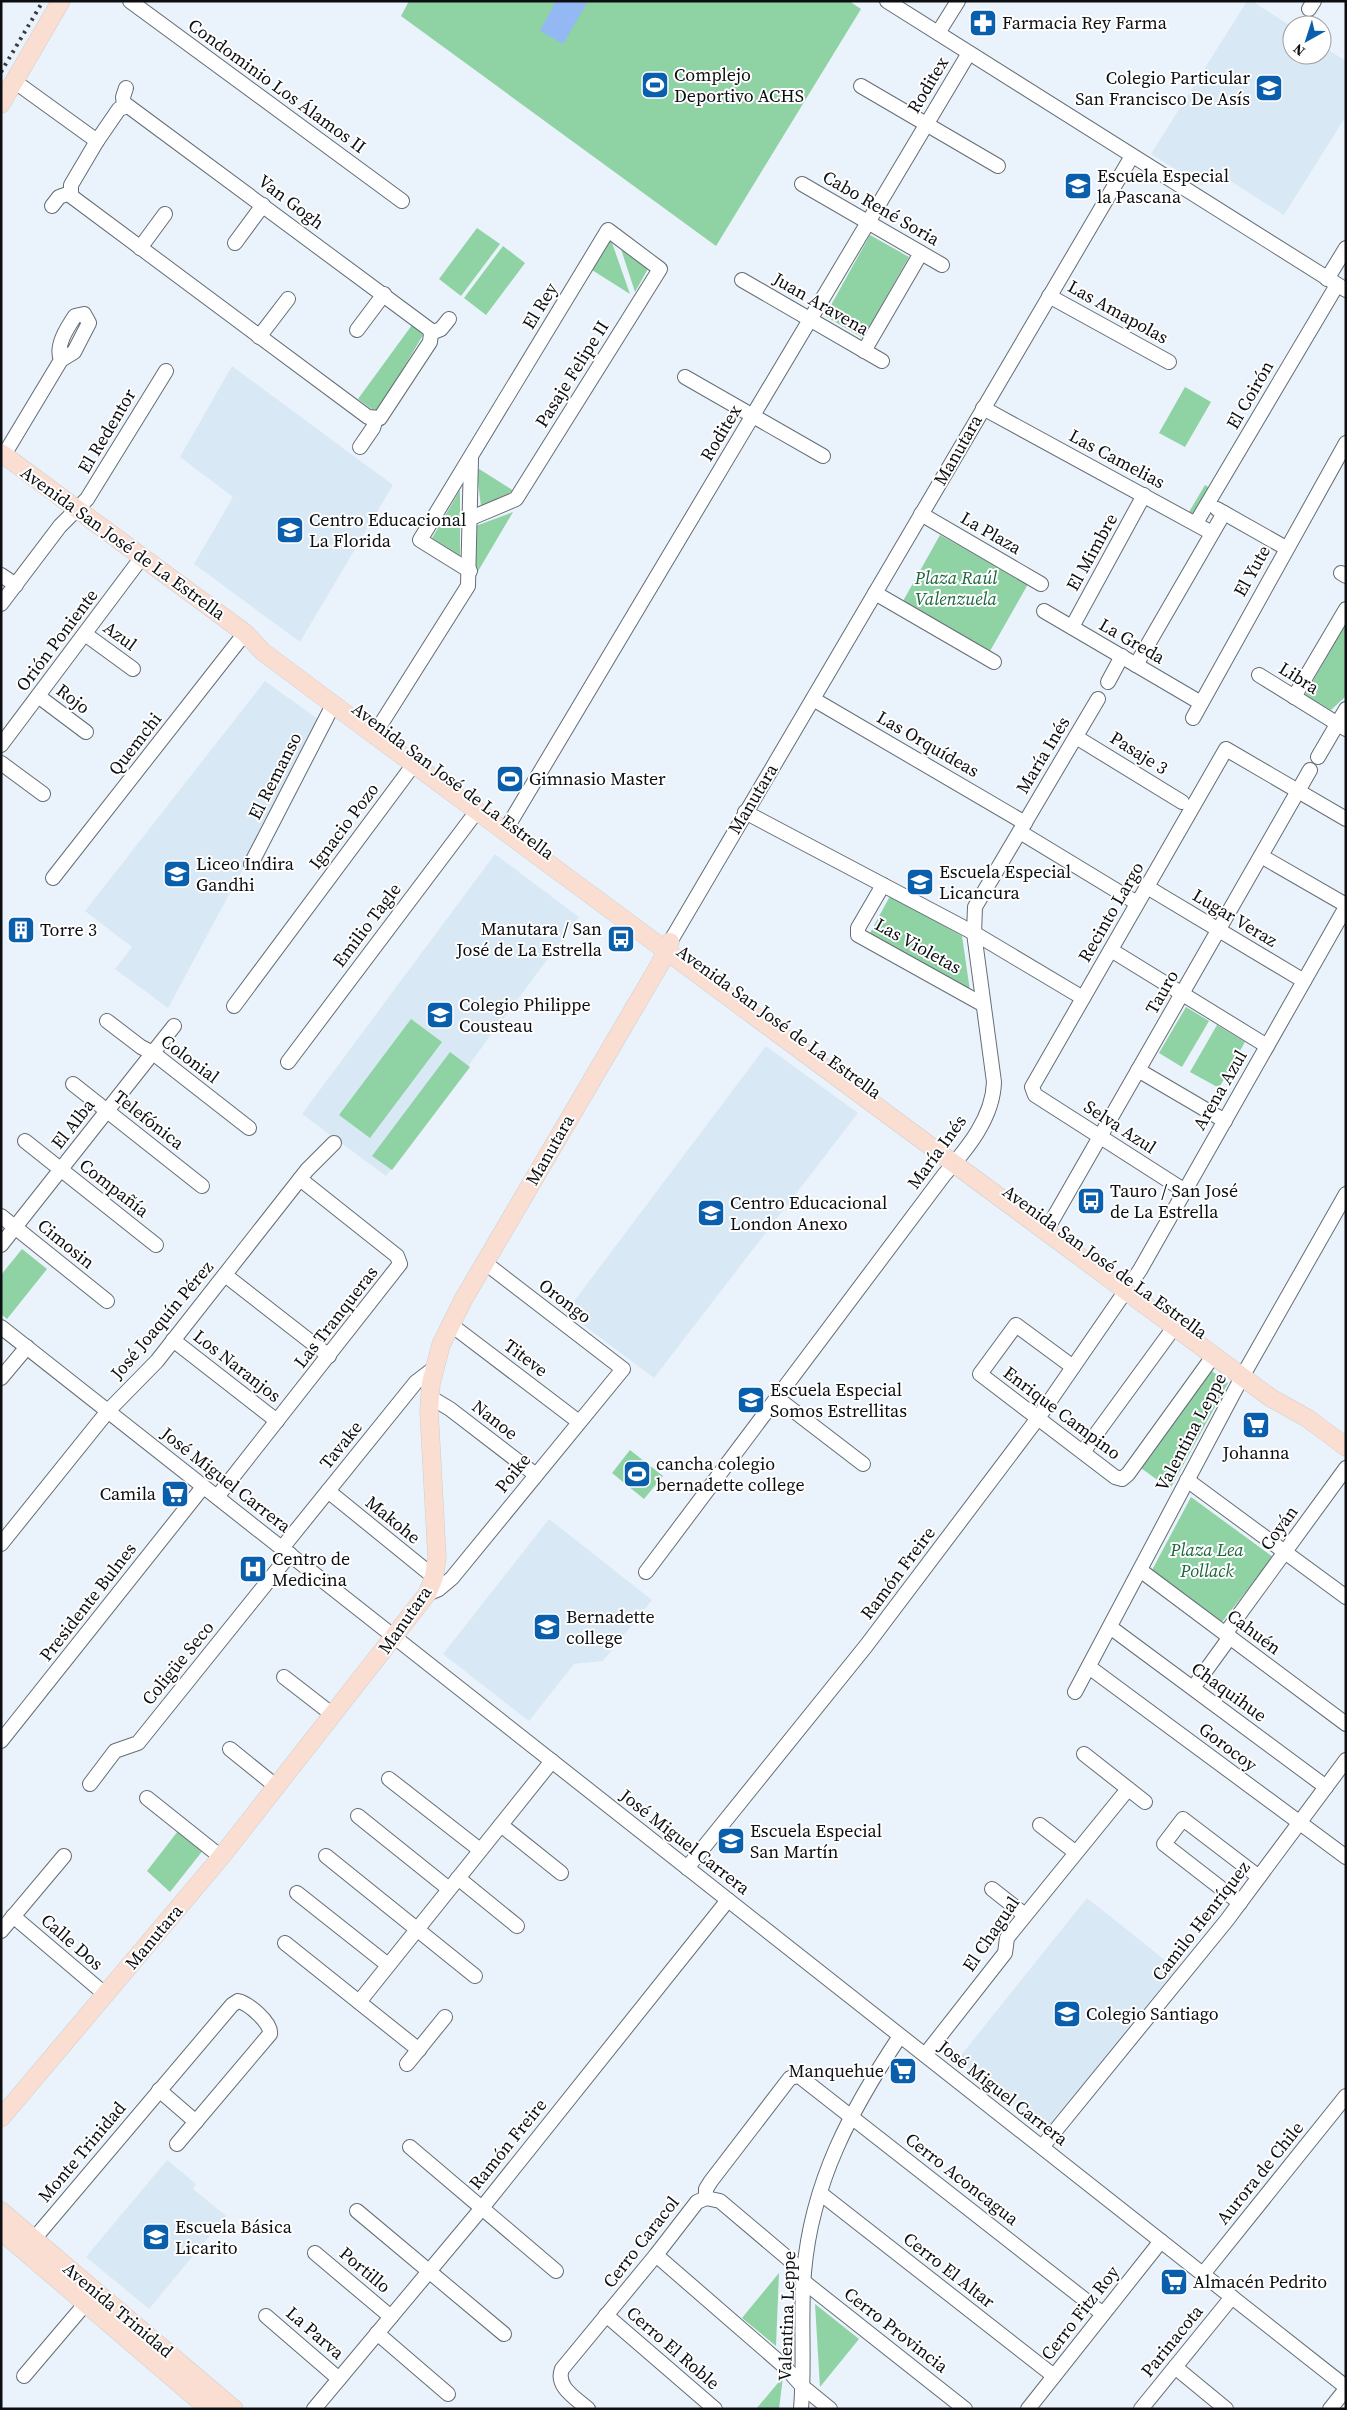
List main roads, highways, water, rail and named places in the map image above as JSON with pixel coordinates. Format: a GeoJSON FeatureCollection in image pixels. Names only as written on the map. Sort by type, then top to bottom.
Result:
{"type":"FeatureCollection","features":[{"type":"Feature","properties":{"kind":"main road"},"geometry":{"type":"LineString","coordinates":[[1,104],[60,1]]}},
{"type":"Feature","properties":{"kind":"main road","name":"Avenida San José de La Estrella"},"geometry":{"type":"LineString","coordinates":[[2,454],[245,633],[264,652],[334,705],[377,730],[414,764],[477,811],[507,827]]}},
{"type":"Feature","properties":{"kind":"main road","name":"Avenida San José de La Estrella"},"geometry":{"type":"LineString","coordinates":[[245,633],[268,643],[377,730],[1245,1372]]}},
{"type":"Feature","properties":{"kind":"main road","name":"Manutara"},"geometry":{"type":"LineString","coordinates":[[1,2118],[221,1857],[395,1638],[427,1594],[434,1577],[437,1558],[430,1397],[433,1368],[450,1324],[484,1262],[668,946]]}},
{"type":"Feature","properties":{"kind":"main road","name":"Avenida San José de La Estrella"},"geometry":{"type":"LineString","coordinates":[[1128,1285],[1175,1326],[1214,1355],[1286,1395],[1307,1418],[1346,1447]]}},
{"type":"Feature","properties":{"kind":"main road","name":"Avenida Trinidad"},"geometry":{"type":"LineString","coordinates":[[1,2211],[234,2409]]}},
{"type":"Feature","properties":{"kind":"main road","name":"Avenida Trinidad"},"geometry":{"type":"LineString","coordinates":[[1,2232],[209,2409]]}},
{"type":"Feature","properties":{"kind":"water"},"geometry":{"type":"Polygon","coordinates":[[[556,1],[588,1],[563,44],[540,31],[556,1]]]}},
{"type":"Feature","properties":{"kind":"railway"},"geometry":{"type":"LineString","coordinates":[[1,72],[43,1]]}},
{"type":"Feature","properties":{"kind":"place","name":"Farmacia Rey Farma"},"geometry":{"type":"Point","coordinates":[983,23]}},
{"type":"Feature","properties":{"kind":"place","name":"Complejo Deportivo ACHS"},"geometry":{"type":"Point","coordinates":[655,85]}},
{"type":"Feature","properties":{"kind":"place","name":"Colegio Particular San Francisco De Asís"},"geometry":{"type":"Point","coordinates":[1269,88]}},
{"type":"Feature","properties":{"kind":"place","name":"Escuela Especial la Pascana"},"geometry":{"type":"Point","coordinates":[1078,186]}},
{"type":"Feature","properties":{"kind":"place","name":"Centro Educacional La Florida"},"geometry":{"type":"Point","coordinates":[290,530]}},
{"type":"Feature","properties":{"kind":"place","name":"Gimnasio Master"},"geometry":{"type":"Point","coordinates":[510,779]}},
{"type":"Feature","properties":{"kind":"place","name":"Liceo Indira Gandhi"},"geometry":{"type":"Point","coordinates":[177,874]}},
{"type":"Feature","properties":{"kind":"place","name":"Escuela Especial Licancura"},"geometry":{"type":"Point","coordinates":[920,882]}},
{"type":"Feature","properties":{"kind":"place","name":"Torre 3"},"geometry":{"type":"Point","coordinates":[21,930]}},
{"type":"Feature","properties":{"kind":"place","name":"Manutara / San José de La Estrella"},"geometry":{"type":"Point","coordinates":[621,939]}},
{"type":"Feature","properties":{"kind":"place","name":"Colegio Philippe Cousteau"},"geometry":{"type":"Point","coordinates":[440,1015]}},
{"type":"Feature","properties":{"kind":"place","name":"Tauro / San José de La Estrella"},"geometry":{"type":"Point","coordinates":[1091,1201]}},
{"type":"Feature","properties":{"kind":"place","name":"Centro Educacional London Anexo"},"geometry":{"type":"Point","coordinates":[711,1213]}},
{"type":"Feature","properties":{"kind":"place","name":"Escuela Especial Somos Estrellitas"},"geometry":{"type":"Point","coordinates":[751,1400]}},
{"type":"Feature","properties":{"kind":"place","name":"Johanna"},"geometry":{"type":"Point","coordinates":[1256,1425]}},
{"type":"Feature","properties":{"kind":"place","name":"cancha colegio bernadette college"},"geometry":{"type":"Point","coordinates":[637,1474]}},
{"type":"Feature","properties":{"kind":"place","name":"Camila"},"geometry":{"type":"Point","coordinates":[175,1494]}},
{"type":"Feature","properties":{"kind":"place","name":"Centro de Medicina"},"geometry":{"type":"Point","coordinates":[253,1569]}},
{"type":"Feature","properties":{"kind":"place","name":"Bernadette college"},"geometry":{"type":"Point","coordinates":[547,1627]}},
{"type":"Feature","properties":{"kind":"place","name":"Escuela Especial San Martín"},"geometry":{"type":"Point","coordinates":[731,1841]}},
{"type":"Feature","properties":{"kind":"place","name":"Colegio Santiago"},"geometry":{"type":"Point","coordinates":[1067,2014]}},
{"type":"Feature","properties":{"kind":"place","name":"Manquehue"},"geometry":{"type":"Point","coordinates":[903,2071]}},
{"type":"Feature","properties":{"kind":"place","name":"Escuela Básica Licarito"},"geometry":{"type":"Point","coordinates":[156,2237]}},
{"type":"Feature","properties":{"kind":"place","name":"Almacén Pedrito"},"geometry":{"type":"Point","coordinates":[1174,2282]}},
{"type":"Feature","properties":{"kind":"park label","name":"Plaza Raúl Valenzuela"},"geometry":{"type":"Point","coordinates":[956,588]}},
{"type":"Feature","properties":{"kind":"park label","name":"Plaza Lea Pollack"},"geometry":{"type":"Point","coordinates":[1207,1560]}}]}
